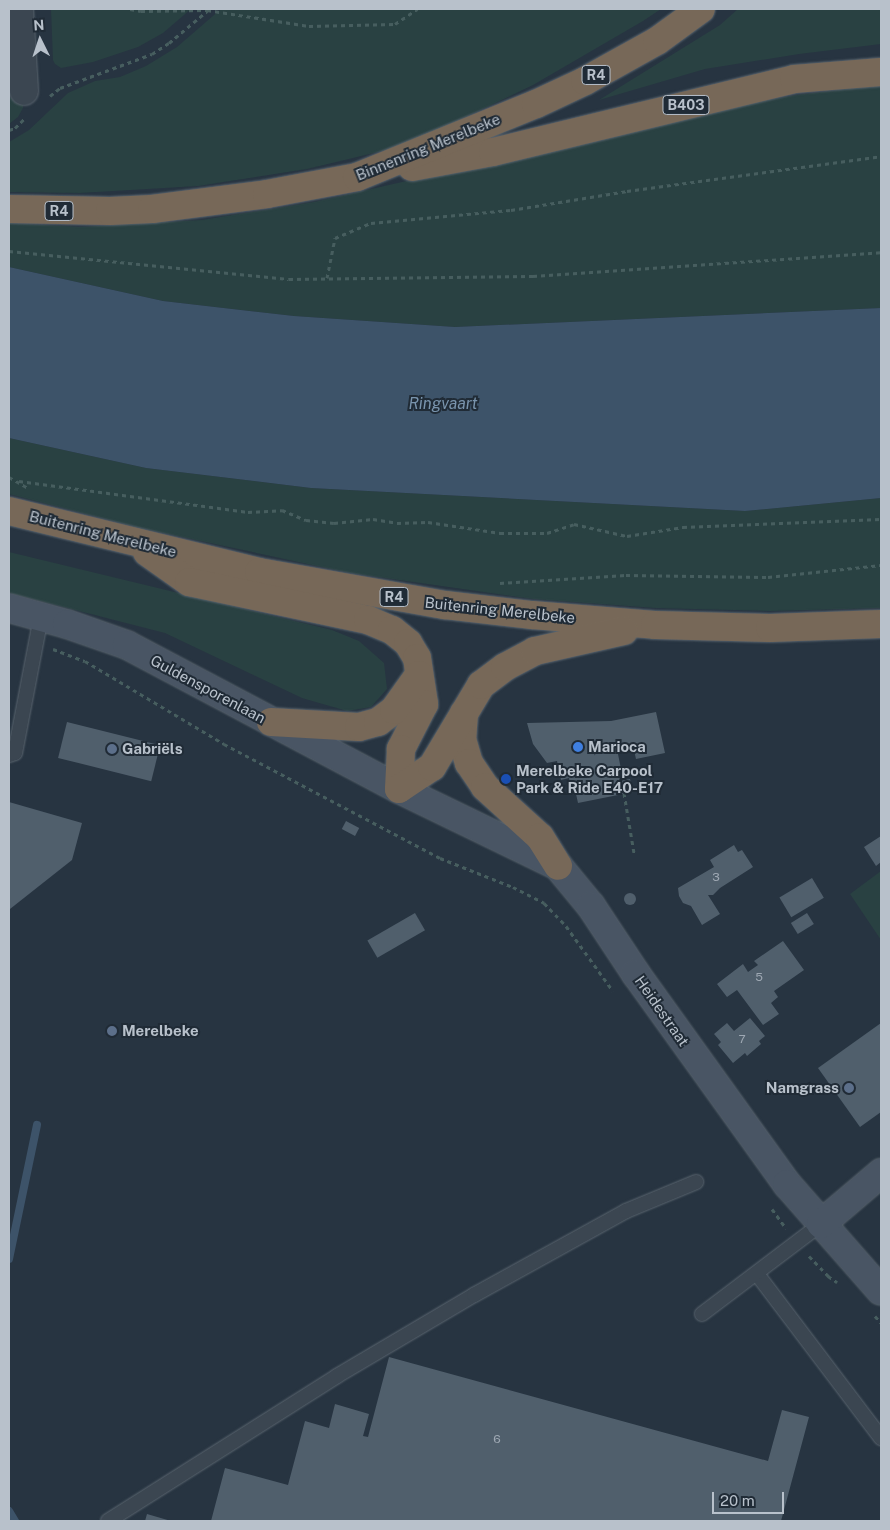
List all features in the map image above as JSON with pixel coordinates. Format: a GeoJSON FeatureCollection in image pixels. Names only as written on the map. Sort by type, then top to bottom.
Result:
{"type":"FeatureCollection","features":[{"type":"Feature","properties":{"kind":"highway","name":"Binnenring Merelbeke"},"geometry":{"type":"LineString","coordinates":[[9,209],[110,212],[152,209],[267,194],[356,177],[536,104],[586,81],[657,41],[702,9]]}},
{"type":"Feature","properties":{"kind":"highway","name":"B403"},"geometry":{"type":"LineString","coordinates":[[356,177],[493,152],[794,79],[881,72]]}},
{"type":"Feature","properties":{"kind":"highway","name":"Buitenring Merelbeke"},"geometry":{"type":"LineString","coordinates":[[9,511],[136,544],[259,572],[445,605],[532,615],[655,624],[770,628],[881,624]]}},
{"type":"Feature","properties":{"kind":"highway"},"geometry":{"type":"LineString","coordinates":[[136,544],[189,582],[368,620],[392,630],[408,643],[417,658],[424,704],[401,750],[399,790]]}},
{"type":"Feature","properties":{"kind":"highway"},"geometry":{"type":"LineString","coordinates":[[399,790],[432,767],[481,685],[505,667],[535,651],[655,624]]}},
{"type":"Feature","properties":{"kind":"highway"},"geometry":{"type":"LineString","coordinates":[[271,722],[359,727],[378,722],[394,710],[419,675]]}},
{"type":"Feature","properties":{"kind":"highway"},"geometry":{"type":"LineString","coordinates":[[464,711],[462,739],[469,763],[485,787],[540,837],[558,866]]}},
{"type":"Feature","properties":{"kind":"main road","name":"Guldensporenlaan"},"geometry":{"type":"LineString","coordinates":[[9,608],[127,645],[399,790]]}},
{"type":"Feature","properties":{"kind":"main road","name":"Heidestraat"},"geometry":{"type":"LineString","coordinates":[[399,790],[558,866],[591,906],[718,1092],[787,1184],[881,1291]]}},
{"type":"Feature","properties":{"kind":"main road"},"geometry":{"type":"LineString","coordinates":[[821,1224],[881,1173]]}},
{"type":"Feature","properties":{"kind":"street"},"geometry":{"type":"LineString","coordinates":[[19,9],[36,95]]}},
{"type":"Feature","properties":{"kind":"lane"},"geometry":{"type":"LineString","coordinates":[[9,755],[15,754],[41,617]]}},
{"type":"Feature","properties":{"kind":"lane"},"geometry":{"type":"LineString","coordinates":[[108,1521],[337,1376],[474,1295],[626,1211],[696,1182]]}},
{"type":"Feature","properties":{"kind":"lane"},"geometry":{"type":"LineString","coordinates":[[702,1314],[821,1224]]}},
{"type":"Feature","properties":{"kind":"lane"},"geometry":{"type":"LineString","coordinates":[[757,1274],[881,1438]]}},
{"type":"Feature","properties":{"kind":"path"},"geometry":{"type":"LineString","coordinates":[[130,9],[141,12],[208,10],[309,26],[395,24],[417,9]]}},
{"type":"Feature","properties":{"kind":"path"},"geometry":{"type":"LineString","coordinates":[[36,95],[152,54],[169,43],[208,10]]}},
{"type":"Feature","properties":{"kind":"path"},"geometry":{"type":"LineString","coordinates":[[327,278],[335,238],[371,223],[511,210],[627,191],[881,156]]}},
{"type":"Feature","properties":{"kind":"path"},"geometry":{"type":"LineString","coordinates":[[9,251],[289,279],[533,276],[881,252]]}},
{"type":"Feature","properties":{"kind":"path"},"geometry":{"type":"LineString","coordinates":[[9,477],[36,492]]}},
{"type":"Feature","properties":{"kind":"path"},"geometry":{"type":"LineString","coordinates":[[16,480],[248,512],[282,510],[306,520],[334,522],[373,518],[396,523],[428,522],[500,533],[547,533],[574,524],[627,536],[684,527],[881,518]]}},
{"type":"Feature","properties":{"kind":"path"},"geometry":{"type":"LineString","coordinates":[[498,584],[626,575],[768,577],[881,565]]}},
{"type":"Feature","properties":{"kind":"path"},"geometry":{"type":"LineString","coordinates":[[37,643],[85,661],[224,744],[440,858],[513,887],[544,903],[566,926],[619,998]]}},
{"type":"Feature","properties":{"kind":"path"},"geometry":{"type":"LineString","coordinates":[[624,794],[634,853]]}},
{"type":"Feature","properties":{"kind":"path"},"geometry":{"type":"LineString","coordinates":[[771,1208],[798,1243]]}},
{"type":"Feature","properties":{"kind":"green space"},"geometry":{"type":"Polygon","coordinates":[[[51,9],[191,9],[163,33],[138,47],[93,62],[61,68],[53,60],[51,9]]]}},
{"type":"Feature","properties":{"kind":"green space"},"geometry":{"type":"Polygon","coordinates":[[[221,9],[661,9],[533,85],[407,145],[307,169],[198,186],[80,193],[9,192],[9,142],[29,130],[68,93],[95,81],[120,77],[146,66],[177,47],[221,9]]]}},
{"type":"Feature","properties":{"kind":"green space"},"geometry":{"type":"Polygon","coordinates":[[[738,9],[881,9],[881,44],[799,54],[705,69],[599,100],[720,25],[738,9]]]}},
{"type":"Feature","properties":{"kind":"green space"},"geometry":{"type":"Polygon","coordinates":[[[881,85],[881,308],[455,327],[294,316],[163,301],[9,267],[9,223],[80,227],[202,220],[314,202],[736,106],[796,95],[881,85]]]}},
{"type":"Feature","properties":{"kind":"green space"},"geometry":{"type":"Polygon","coordinates":[[[12,97],[23,103],[23,108],[18,117],[9,124],[9,98],[12,97]]]}},
{"type":"Feature","properties":{"kind":"green space"},"geometry":{"type":"Polygon","coordinates":[[[9,438],[146,468],[311,488],[745,511],[881,498],[881,608],[770,611],[656,608],[533,599],[350,573],[140,528],[9,494],[9,438]]]}},
{"type":"Feature","properties":{"kind":"green space"},"geometry":{"type":"Polygon","coordinates":[[[9,552],[332,630],[359,641],[384,663],[387,689],[371,707],[347,711],[302,698],[165,633],[9,593],[9,552]]]}},
{"type":"Feature","properties":{"kind":"green space"},"geometry":{"type":"Polygon","coordinates":[[[881,871],[881,940],[850,894],[881,871]]]}},
{"type":"Feature","properties":{"kind":"water","name":"Ringvaart"},"geometry":{"type":"Polygon","coordinates":[[[9,267],[163,301],[294,316],[455,327],[881,308],[881,498],[745,511],[311,488],[146,468],[9,438],[9,267]]]}},
{"type":"Feature","properties":{"kind":"building"},"geometry":{"type":"Polygon","coordinates":[[[656,712],[665,753],[636,759],[633,746],[617,749],[621,769],[618,770],[620,781],[630,779],[633,792],[578,803],[576,794],[572,795],[569,778],[561,780],[557,761],[547,763],[533,744],[527,723],[611,721],[656,712]]]}},
{"type":"Feature","properties":{"kind":"building"},"geometry":{"type":"Polygon","coordinates":[[[67,722],[160,745],[151,781],[58,758],[67,722]]]}},
{"type":"Feature","properties":{"kind":"building"},"geometry":{"type":"Polygon","coordinates":[[[9,802],[82,823],[72,860],[10,909],[9,802]]]}},
{"type":"Feature","properties":{"kind":"building"},"geometry":{"type":"Polygon","coordinates":[[[346,821],[359,828],[355,836],[342,829],[346,821]]]}},
{"type":"Feature","properties":{"kind":"building"},"geometry":{"type":"Polygon","coordinates":[[[881,836],[881,862],[876,866],[864,847],[881,836]]]}},
{"type":"Feature","properties":{"kind":"building"},"geometry":{"type":"Polygon","coordinates":[[[734,845],[738,852],[742,850],[753,867],[720,888],[713,895],[708,895],[720,914],[702,925],[691,906],[683,903],[679,896],[678,888],[714,867],[710,860],[734,845]]]}},
{"type":"Feature","properties":{"kind":"building"},"geometry":{"type":"Polygon","coordinates":[[[812,878],[824,898],[791,917],[779,898],[812,878]]]}},
{"type":"Feature","properties":{"kind":"building"},"geometry":{"type":"Polygon","coordinates":[[[628,893],[632,893],[636,899],[632,905],[628,905],[624,901],[624,897],[628,893]]]}},
{"type":"Feature","properties":{"kind":"building"},"geometry":{"type":"Polygon","coordinates":[[[415,913],[425,930],[377,958],[367,940],[415,913]]]}},
{"type":"Feature","properties":{"kind":"building"},"geometry":{"type":"Polygon","coordinates":[[[807,913],[814,924],[798,934],[791,923],[807,913]]]}},
{"type":"Feature","properties":{"kind":"building"},"geometry":{"type":"Polygon","coordinates":[[[783,941],[804,970],[774,991],[778,997],[771,1003],[779,1014],[763,1025],[737,990],[727,997],[717,984],[743,964],[748,972],[758,965],[754,961],[783,941]]]}},
{"type":"Feature","properties":{"kind":"building"},"geometry":{"type":"Polygon","coordinates":[[[750,1018],[765,1036],[759,1041],[761,1044],[747,1056],[745,1053],[733,1063],[718,1045],[721,1042],[714,1034],[727,1023],[734,1031],[750,1018]]]}},
{"type":"Feature","properties":{"kind":"building"},"geometry":{"type":"Polygon","coordinates":[[[881,1023],[881,1112],[860,1127],[818,1068],[881,1023]]]}},
{"type":"Feature","properties":{"kind":"building"},"geometry":{"type":"Polygon","coordinates":[[[389,1357],[768,1461],[782,1410],[809,1417],[781,1521],[211,1521],[225,1468],[288,1485],[305,1421],[329,1428],[335,1404],[369,1414],[363,1436],[368,1437],[389,1357]]]}},
{"type":"Feature","properties":{"kind":"building"},"geometry":{"type":"Polygon","coordinates":[[[147,1514],[171,1521],[145,1521],[147,1514]]]}},
{"type":"Feature","properties":{"kind":"waterway"},"geometry":{"type":"LineString","coordinates":[[9,1259],[37,1125]]}},
{"type":"Feature","properties":{"kind":"waterway"},"geometry":{"type":"LineString","coordinates":[[9,1511],[15,1521]]}},
{"type":"Feature","properties":{"kind":"place","name":"Marioca"},"geometry":{"type":"Point","coordinates":[578,747]}},
{"type":"Feature","properties":{"kind":"place","name":"Gabriëls"},"geometry":{"type":"Point","coordinates":[112,749]}},
{"type":"Feature","properties":{"kind":"place","name":"Merelbeke Carpool Park & Ride E40-E17"},"geometry":{"type":"Point","coordinates":[506,779]}},
{"type":"Feature","properties":{"kind":"place","name":"Merelbeke"},"geometry":{"type":"Point","coordinates":[112,1031]}},
{"type":"Feature","properties":{"kind":"place","name":"Namgrass"},"geometry":{"type":"Point","coordinates":[849,1088]}}]}
